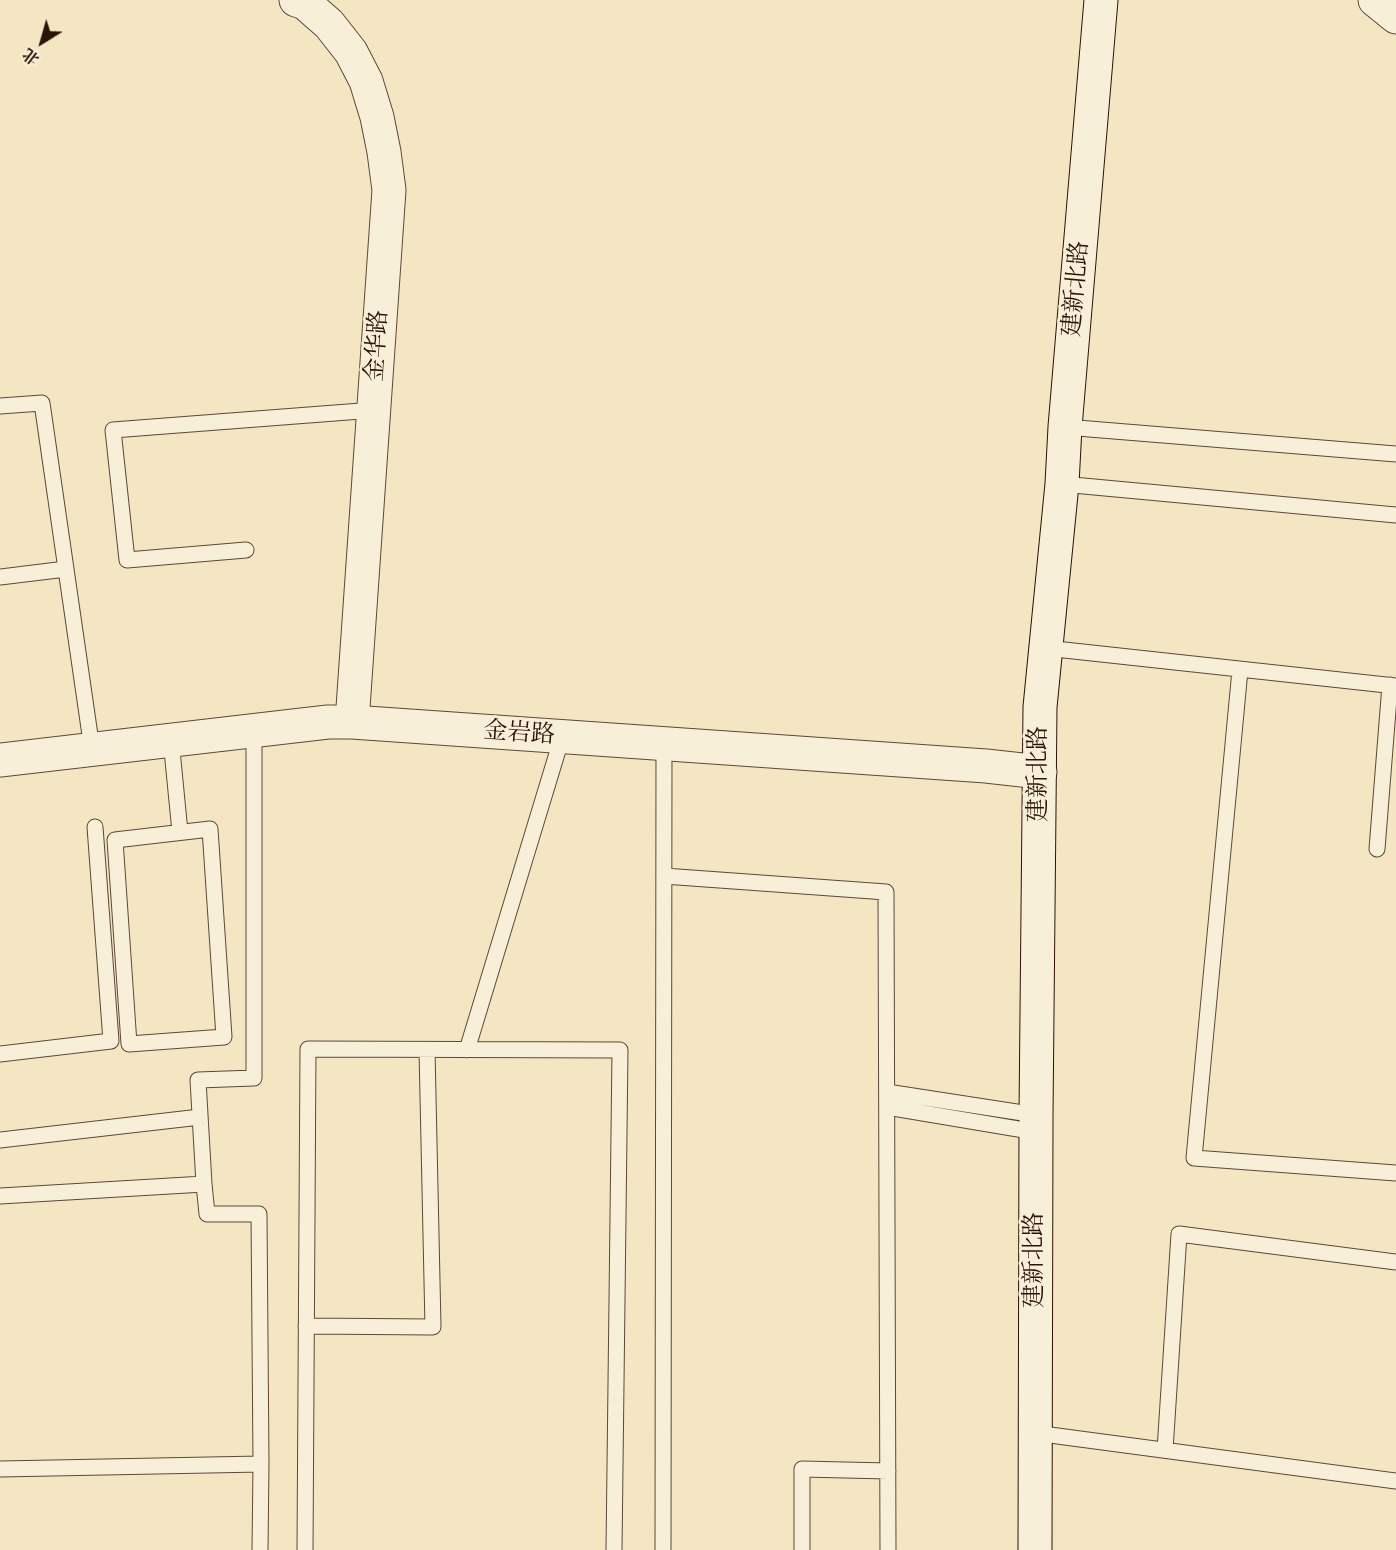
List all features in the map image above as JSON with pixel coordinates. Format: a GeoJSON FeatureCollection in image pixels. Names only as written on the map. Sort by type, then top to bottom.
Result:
{"type":"FeatureCollection","features":[{"type":"Feature","properties":{"kind":"street","name":"金华路"},"geometry":{"type":"LineString","coordinates":[[296,0],[305,3],[329,24],[351,52],[366,81],[377,117],[389,190],[352,722]]}},
{"type":"Feature","properties":{"kind":"street","name":"建新北路"},"geometry":{"type":"LineString","coordinates":[[1035,1550],[1040,707],[1062,484],[1101,0]]}},
{"type":"Feature","properties":{"kind":"street"},"geometry":{"type":"LineString","coordinates":[[1375,0],[1396,16]]}},
{"type":"Feature","properties":{"kind":"street","name":"金岩路"},"geometry":{"type":"LineString","coordinates":[[0,760],[328,722],[352,722],[986,766],[1040,772]]}},
{"type":"Feature","properties":{"kind":"lane"},"geometry":{"type":"LineString","coordinates":[[0,406],[42,403],[92,749]]}},
{"type":"Feature","properties":{"kind":"lane"},"geometry":{"type":"LineString","coordinates":[[246,549],[127,560],[113,430],[374,410]]}},
{"type":"Feature","properties":{"kind":"lane"},"geometry":{"type":"LineString","coordinates":[[1065,427],[1396,454]]}},
{"type":"Feature","properties":{"kind":"lane"},"geometry":{"type":"LineString","coordinates":[[1062,484],[1396,514]]}},
{"type":"Feature","properties":{"kind":"lane"},"geometry":{"type":"LineString","coordinates":[[0,577],[66,569]]}},
{"type":"Feature","properties":{"kind":"lane"},"geometry":{"type":"LineString","coordinates":[[1046,648],[1393,686],[1377,849]]}},
{"type":"Feature","properties":{"kind":"lane"},"geometry":{"type":"LineString","coordinates":[[1240,670],[1194,1158],[1396,1173]]}},
{"type":"Feature","properties":{"kind":"lane"},"geometry":{"type":"LineString","coordinates":[[254,730],[255,1078],[198,1080],[207,1214],[259,1214],[260,1550]]}},
{"type":"Feature","properties":{"kind":"lane"},"geometry":{"type":"LineString","coordinates":[[467,1050],[562,737]]}},
{"type":"Feature","properties":{"kind":"lane"},"geometry":{"type":"LineString","coordinates":[[171,740],[180,832]]}},
{"type":"Feature","properties":{"kind":"lane"},"geometry":{"type":"LineString","coordinates":[[663,1550],[664,744]]}},
{"type":"Feature","properties":{"kind":"lane"},"geometry":{"type":"LineString","coordinates":[[0,1054],[111,1041],[95,827]]}},
{"type":"Feature","properties":{"kind":"lane"},"geometry":{"type":"LineString","coordinates":[[210,829],[224,1037],[129,1044],[115,840],[180,832],[210,829]]}},
{"type":"Feature","properties":{"kind":"lane"},"geometry":{"type":"LineString","coordinates":[[664,876],[886,892],[888,1550]]}},
{"type":"Feature","properties":{"kind":"lane"},"geometry":{"type":"LineString","coordinates":[[304,1550],[308,1049],[620,1050],[614,1550]]}},
{"type":"Feature","properties":{"kind":"lane"},"geometry":{"type":"LineString","coordinates":[[306,1326],[432,1327],[427,1050]]}},
{"type":"Feature","properties":{"kind":"lane"},"geometry":{"type":"LineString","coordinates":[[887,1100],[1036,1124]]}},
{"type":"Feature","properties":{"kind":"lane"},"geometry":{"type":"LineString","coordinates":[[0,1140],[200,1118]]}},
{"type":"Feature","properties":{"kind":"lane"},"geometry":{"type":"LineString","coordinates":[[0,1196],[204,1184]]}},
{"type":"Feature","properties":{"kind":"lane"},"geometry":{"type":"LineString","coordinates":[[1165,1450],[1179,1234],[1396,1262]]}},
{"type":"Feature","properties":{"kind":"lane"},"geometry":{"type":"LineString","coordinates":[[1035,1433],[1396,1481]]}},
{"type":"Feature","properties":{"kind":"lane"},"geometry":{"type":"LineString","coordinates":[[0,1469],[261,1464]]}},
{"type":"Feature","properties":{"kind":"lane"},"geometry":{"type":"LineString","coordinates":[[802,1550],[802,1469],[888,1471]]}}]}
